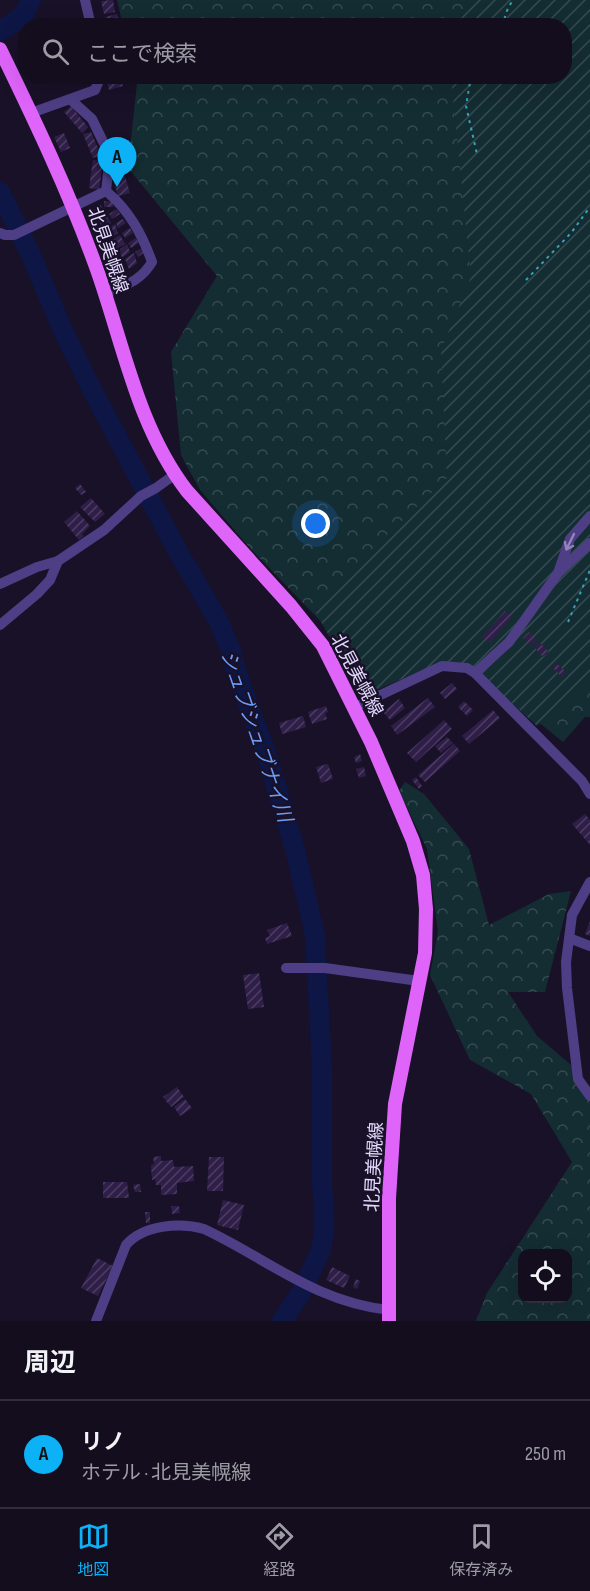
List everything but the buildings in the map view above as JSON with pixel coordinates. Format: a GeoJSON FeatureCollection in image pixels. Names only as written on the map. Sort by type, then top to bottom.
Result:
{"type":"FeatureCollection","features":[{"type":"Feature","properties":{"kind":"main road","name":"北見美幌線"},"geometry":{"type":"LineString","coordinates":[[0,49],[74,206],[149,428],[174,474],[237,548],[291,606],[323,646],[355,707],[413,841],[423,875],[426,909],[425,953],[395,1104],[389,1198],[389,1315]]}},
{"type":"Feature","properties":{"kind":"street"},"geometry":{"type":"LineString","coordinates":[[85,0],[89,18]]}},
{"type":"Feature","properties":{"kind":"street"},"geometry":{"type":"LineString","coordinates":[[32,113],[95,90],[98,84]]}},
{"type":"Feature","properties":{"kind":"street"},"geometry":{"type":"LineString","coordinates":[[70,99],[92,119],[110,156],[106,191]]}},
{"type":"Feature","properties":{"kind":"street"},"geometry":{"type":"LineString","coordinates":[[0,233],[14,235],[106,191]]}},
{"type":"Feature","properties":{"kind":"street"},"geometry":{"type":"LineString","coordinates":[[104,294],[145,274],[152,262],[145,242],[133,221],[120,203],[106,191]]}},
{"type":"Feature","properties":{"kind":"street"},"geometry":{"type":"LineString","coordinates":[[0,584],[37,567],[58,561],[104,530],[141,496],[174,474]]}},
{"type":"Feature","properties":{"kind":"street"},"geometry":{"type":"LineString","coordinates":[[558,573],[570,539],[590,516]]}},
{"type":"Feature","properties":{"kind":"street"},"geometry":{"type":"LineString","coordinates":[[475,673],[509,642],[558,573],[590,543]]}},
{"type":"Feature","properties":{"kind":"street"},"geometry":{"type":"LineString","coordinates":[[0,625],[50,580],[58,561]]}},
{"type":"Feature","properties":{"kind":"street"},"geometry":{"type":"LineString","coordinates":[[355,707],[442,666],[467,668],[586,777],[590,794]]}},
{"type":"Feature","properties":{"kind":"street"},"geometry":{"type":"LineString","coordinates":[[590,882],[572,915],[566,962],[578,1079],[590,1096]]}},
{"type":"Feature","properties":{"kind":"street"},"geometry":{"type":"LineString","coordinates":[[569,938],[590,946]]}},
{"type":"Feature","properties":{"kind":"street"},"geometry":{"type":"LineString","coordinates":[[286,968],[325,968],[419,981]]}},
{"type":"Feature","properties":{"kind":"street"},"geometry":{"type":"LineString","coordinates":[[96,1321],[126,1245],[134,1236],[172,1225],[188,1225],[211,1232],[317,1291],[389,1315]]}},
{"type":"Feature","properties":{"kind":"path"},"geometry":{"type":"LineString","coordinates":[[505,18],[513,0]]}},
{"type":"Feature","properties":{"kind":"path"},"geometry":{"type":"LineString","coordinates":[[470,84],[466,106],[477,154]]}},
{"type":"Feature","properties":{"kind":"path"},"geometry":{"type":"LineString","coordinates":[[526,280],[571,233],[590,207]]}},
{"type":"Feature","properties":{"kind":"path"},"geometry":{"type":"LineString","coordinates":[[568,622],[590,570]]}},
{"type":"Feature","properties":{"kind":"green space"},"geometry":{"type":"Polygon","coordinates":[[[117,0],[590,0],[572,18],[121,18],[117,0]]]}},
{"type":"Feature","properties":{"kind":"green space"},"geometry":{"type":"Polygon","coordinates":[[[474,0],[590,0],[590,680],[537,726],[470,665],[444,662],[363,696],[312,606],[447,478],[441,350],[471,277],[452,84],[572,84],[572,18],[460,18],[474,0]]]}},
{"type":"Feature","properties":{"kind":"green space"},"geometry":{"type":"Polygon","coordinates":[[[137,84],[518,84],[463,493],[333,634],[250,548],[200,490],[181,455],[171,352],[217,276],[128,168],[137,84]]]}},
{"type":"Feature","properties":{"kind":"green space"},"geometry":{"type":"Polygon","coordinates":[[[590,586],[590,717],[585,717],[563,742],[536,720],[590,586]]]}},
{"type":"Feature","properties":{"kind":"green space"},"geometry":{"type":"Polygon","coordinates":[[[405,782],[424,794],[469,849],[489,925],[549,894],[571,891],[545,992],[508,992],[537,1036],[571,1065],[590,1095],[590,1321],[476,1321],[487,1293],[572,1162],[531,1094],[470,1060],[430,975],[438,931],[427,849],[399,791],[405,782]]]}},
{"type":"Feature","properties":{"kind":"waterway","name":"シュブシュブナイ川"},"geometry":{"type":"LineString","coordinates":[[20,18],[31,0]]}},
{"type":"Feature","properties":{"kind":"waterway","name":"シュブシュブナイ川"},"geometry":{"type":"LineString","coordinates":[[0,31],[18,19]]}},
{"type":"Feature","properties":{"kind":"waterway","name":"シュブシュブナイ川"},"geometry":{"type":"LineString","coordinates":[[0,192],[88,382],[176,548],[219,622],[268,759],[295,849],[315,935],[322,1070],[324,1235],[320,1252],[302,1291],[282,1321]]}},
{"type":"Feature","properties":{"kind":"place","name":"リノ"},"geometry":{"type":"Point","coordinates":[117,187]}}]}
